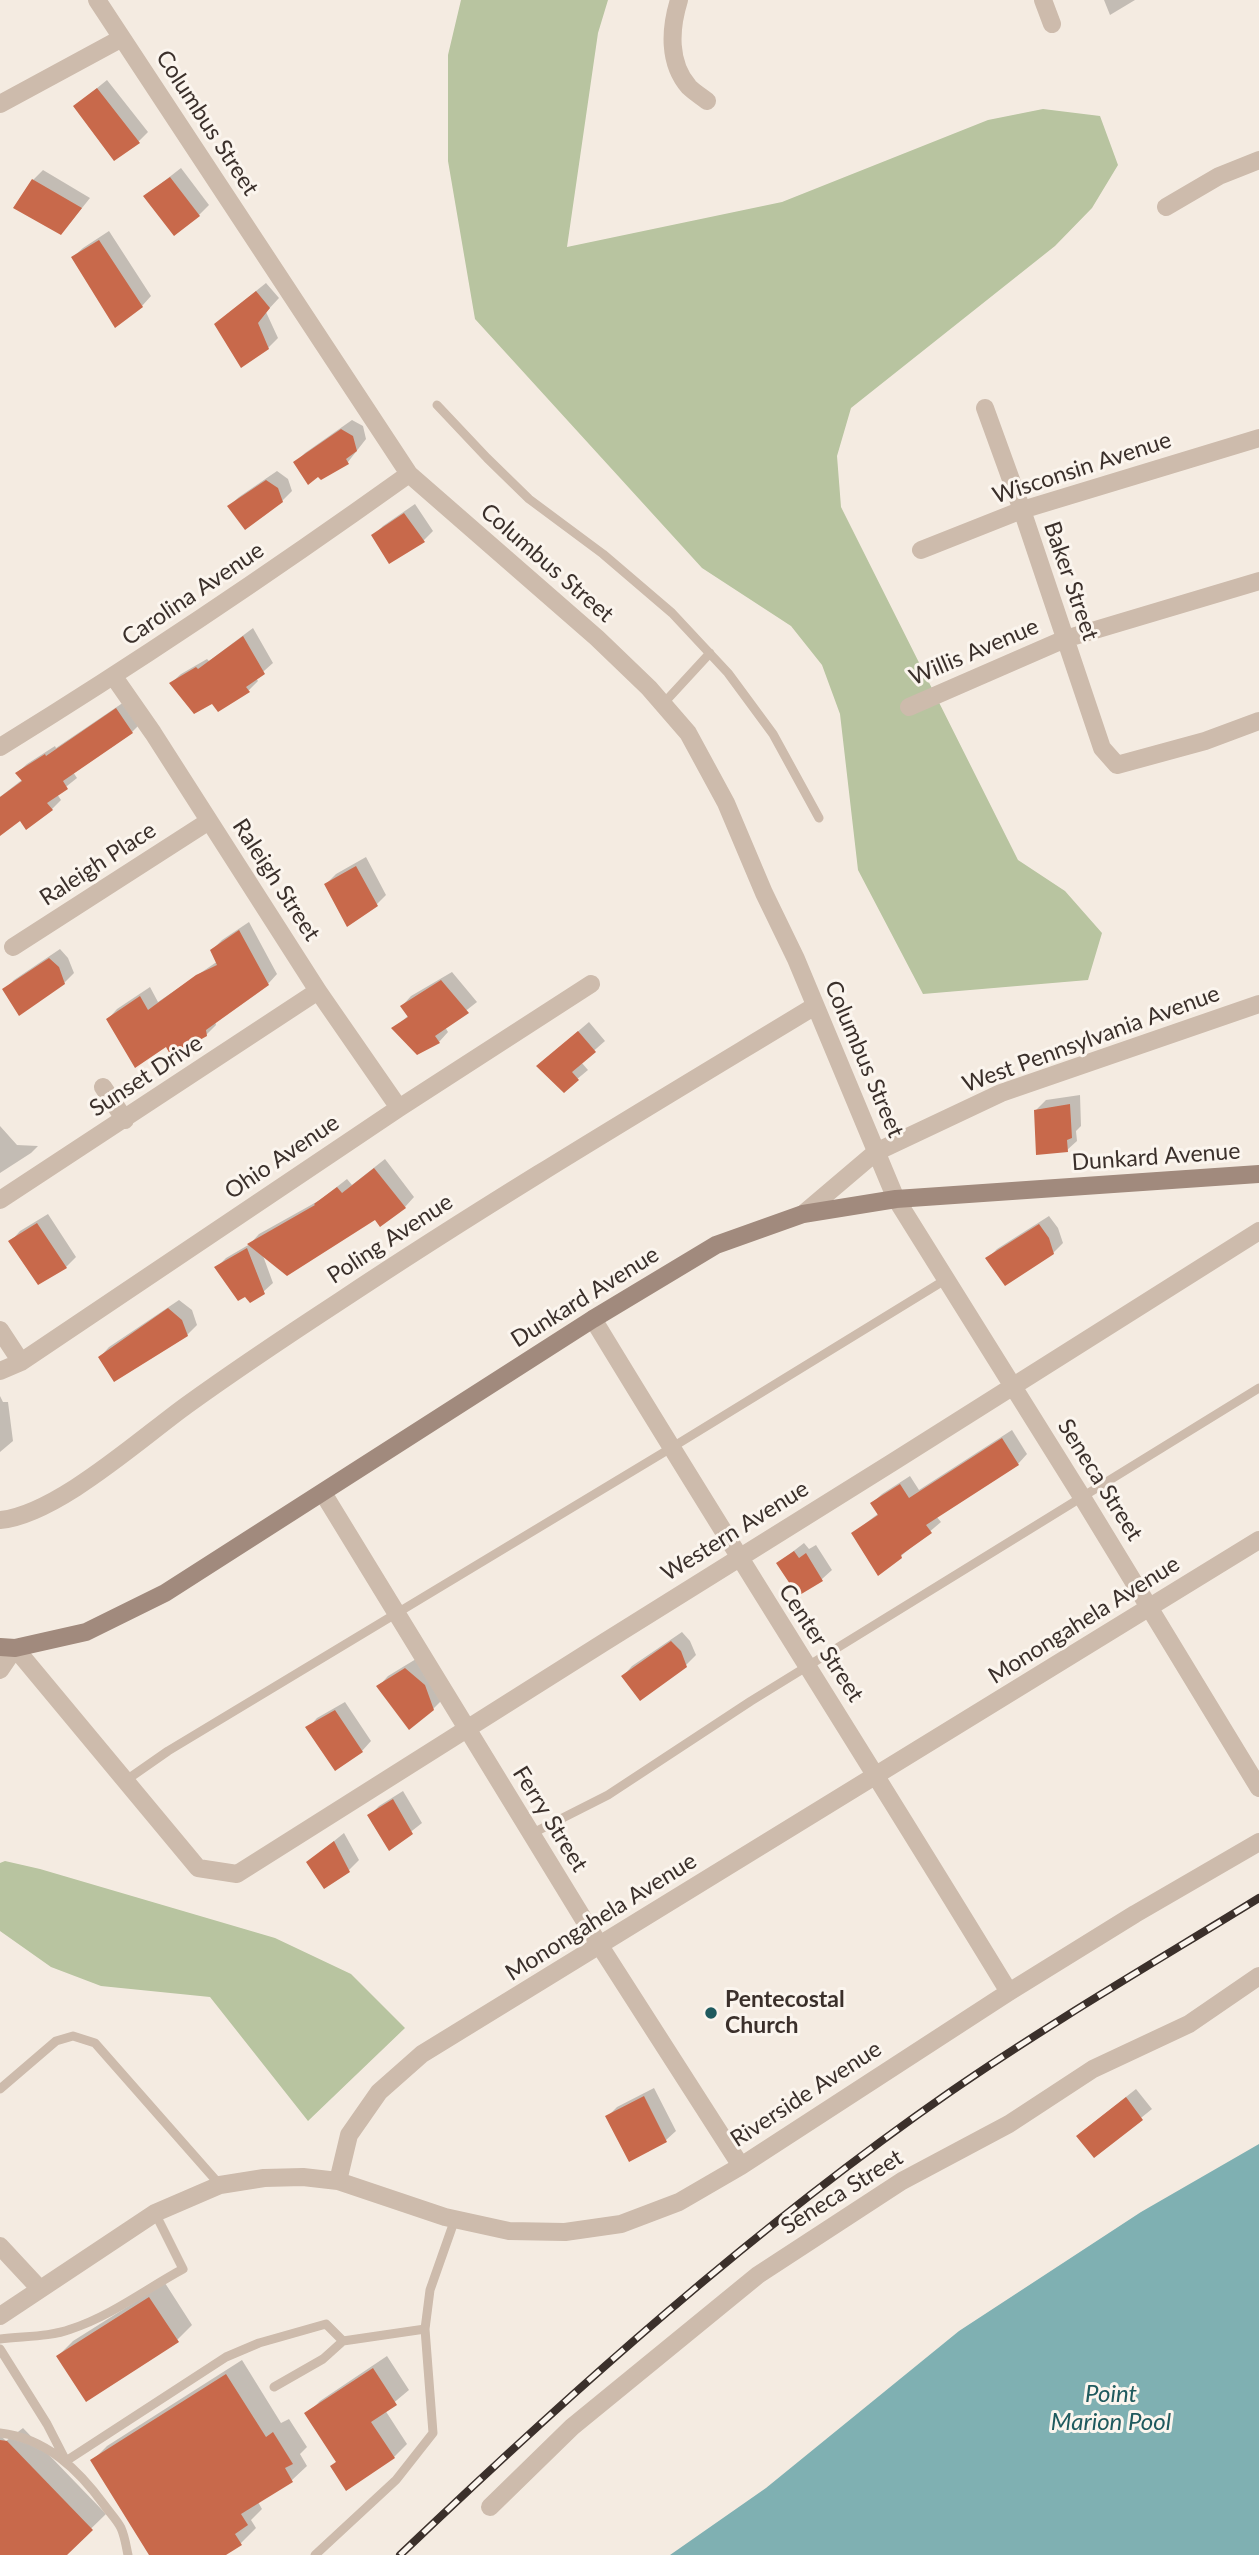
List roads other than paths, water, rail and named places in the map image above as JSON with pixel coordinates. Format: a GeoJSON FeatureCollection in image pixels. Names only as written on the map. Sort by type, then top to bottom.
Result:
{"type":"FeatureCollection","features":[{"type":"Feature","properties":{"kind":"main road","name":"Dunkard Avenue"},"geometry":{"type":"LineString","coordinates":[[8,1647],[86,1632],[165,1593],[593,1319],[716,1245],[803,1214],[896,1199],[1259,1174]]}},
{"type":"Feature","properties":{"kind":"street","name":"Columbus Street"},"geometry":{"type":"LineString","coordinates":[[97,0],[409,474],[597,638],[688,733],[726,803],[896,1199]]}},
{"type":"Feature","properties":{"kind":"street"},"geometry":{"type":"LineString","coordinates":[[679,0],[671,42],[678,68],[690,87],[707,101]]}},
{"type":"Feature","properties":{"kind":"street"},"geometry":{"type":"LineString","coordinates":[[1043,0],[1052,24]]}},
{"type":"Feature","properties":{"kind":"street"},"geometry":{"type":"LineString","coordinates":[[0,104],[122,38]]}},
{"type":"Feature","properties":{"kind":"street"},"geometry":{"type":"LineString","coordinates":[[1166,206],[1219,176],[1259,160]]}},
{"type":"Feature","properties":{"kind":"street","name":"Baker Street"},"geometry":{"type":"LineString","coordinates":[[985,408],[1102,748],[1117,765],[1205,741],[1259,721]]}},
{"type":"Feature","properties":{"kind":"street","name":"Wisconsin Avenue"},"geometry":{"type":"LineString","coordinates":[[921,550],[1022,510],[1259,438]]}},
{"type":"Feature","properties":{"kind":"street","name":"Carolina Avenue"},"geometry":{"type":"LineString","coordinates":[[0,747],[114,677],[322,537],[409,474]]}},
{"type":"Feature","properties":{"kind":"street","name":"Willis Avenue"},"geometry":{"type":"LineString","coordinates":[[909,707],[1065,639],[1259,581]]}},
{"type":"Feature","properties":{"kind":"street","name":"Raleigh Street"},"geometry":{"type":"LineString","coordinates":[[114,677],[318,991],[399,1108]]}},
{"type":"Feature","properties":{"kind":"street","name":"Raleigh Place"},"geometry":{"type":"LineString","coordinates":[[13,947],[209,821]]}},
{"type":"Feature","properties":{"kind":"street","name":"Ohio Avenue"},"geometry":{"type":"LineString","coordinates":[[0,1371],[21,1362],[399,1108],[591,984]]}},
{"type":"Feature","properties":{"kind":"street","name":"Sunset Drive"},"geometry":{"type":"LineString","coordinates":[[0,1200],[318,991]]}},
{"type":"Feature","properties":{"kind":"street","name":"West Pennsylvania Avenue"},"geometry":{"type":"LineString","coordinates":[[803,1214],[876,1152],[1001,1093],[1259,1004]]}},
{"type":"Feature","properties":{"kind":"street","name":"Poling Avenue"},"geometry":{"type":"LineString","coordinates":[[0,1520],[51,1504],[202,1394],[455,1226],[815,1006]]}},
{"type":"Feature","properties":{"kind":"street"},"geometry":{"type":"LineString","coordinates":[[103,1087],[125,1120]]}},
{"type":"Feature","properties":{"kind":"street","name":"Seneca Street"},"geometry":{"type":"LineString","coordinates":[[896,1199],[1259,1788]]}},
{"type":"Feature","properties":{"kind":"street","name":"Western Avenue"},"geometry":{"type":"LineString","coordinates":[[125,1781],[198,1868],[237,1874],[465,1728],[1014,1388],[1259,1231]]}},
{"type":"Feature","properties":{"kind":"street","name":"Center Street"},"geometry":{"type":"LineString","coordinates":[[593,1319],[738,1558],[877,1775],[1009,1992]]}},
{"type":"Feature","properties":{"kind":"street"},"geometry":{"type":"LineString","coordinates":[[0,1331],[21,1362]]}},
{"type":"Feature","properties":{"kind":"street","name":"Ferry Street"},"geometry":{"type":"LineString","coordinates":[[323,1493],[600,1946],[741,2166]]}},
{"type":"Feature","properties":{"kind":"street","name":"Monongahela Avenue"},"geometry":{"type":"LineString","coordinates":[[338,2181],[349,2135],[379,2092],[422,2054],[1259,1541]]}},
{"type":"Feature","properties":{"kind":"street"},"geometry":{"type":"LineString","coordinates":[[0,1670],[8,1647],[125,1781]]}},
{"type":"Feature","properties":{"kind":"street","name":"Riverside Avenue"},"geometry":{"type":"LineString","coordinates":[[338,2181],[455,2219],[509,2231],[565,2232],[621,2224],[679,2202],[741,2166],[1009,1992],[1259,1842]]}},
{"type":"Feature","properties":{"kind":"street","name":"Seneca Street"},"geometry":{"type":"LineString","coordinates":[[490,2507],[572,2427],[758,2275],[902,2181],[1009,2124],[1093,2069],[1189,2024],[1259,1976]]}},
{"type":"Feature","properties":{"kind":"street"},"geometry":{"type":"LineString","coordinates":[[0,2316],[155,2213],[220,2185],[264,2178],[303,2177],[338,2181]]}},
{"type":"Feature","properties":{"kind":"street"},"geometry":{"type":"LineString","coordinates":[[0,2246],[39,2288]]}},
{"type":"Feature","properties":{"kind":"lane"},"geometry":{"type":"LineString","coordinates":[[437,405],[529,499],[603,554],[672,612],[728,673],[773,734],[820,818]]}},
{"type":"Feature","properties":{"kind":"lane"},"geometry":{"type":"LineString","coordinates":[[663,704],[710,653]]}},
{"type":"Feature","properties":{"kind":"lane"},"geometry":{"type":"LineString","coordinates":[[125,1781],[168,1751],[945,1280]]}},
{"type":"Feature","properties":{"kind":"lane"},"geometry":{"type":"LineString","coordinates":[[531,1834],[608,1796],[751,1701],[1259,1388]]}},
{"type":"Feature","properties":{"kind":"lane"},"geometry":{"type":"LineString","coordinates":[[0,2090],[56,2041],[73,2036],[95,2043],[220,2185]]}},
{"type":"Feature","properties":{"kind":"lane"},"geometry":{"type":"LineString","coordinates":[[0,2339],[69,2330],[111,2313],[142,2291],[183,2270],[155,2213]]}},
{"type":"Feature","properties":{"kind":"lane"},"geometry":{"type":"LineString","coordinates":[[315,2555],[396,2480],[433,2433],[425,2329],[430,2290],[455,2219]]}},
{"type":"Feature","properties":{"kind":"lane"},"geometry":{"type":"LineString","coordinates":[[66,2461],[226,2357],[258,2343],[326,2324],[343,2341]]}},
{"type":"Feature","properties":{"kind":"lane"},"geometry":{"type":"LineString","coordinates":[[274,2387],[323,2359],[343,2341],[425,2329]]}},
{"type":"Feature","properties":{"kind":"lane"},"geometry":{"type":"LineString","coordinates":[[0,2350],[47,2424],[66,2461]]}},
{"type":"Feature","properties":{"kind":"lane"},"geometry":{"type":"LineString","coordinates":[[0,2432],[17,2435],[44,2446],[66,2461],[121,2527],[128,2555]]}},
{"type":"Feature","properties":{"kind":"water","name":"Point Marion Pool"},"geometry":{"type":"Polygon","coordinates":[[[1259,2144],[1259,2555],[670,2555],[766,2488],[959,2331],[1141,2212],[1259,2144]]]}},
{"type":"Feature","properties":{"kind":"railway"},"geometry":{"type":"LineString","coordinates":[[400,2555],[598,2372],[666,2313],[735,2255],[877,2144],[988,2066],[1259,1898]]}},
{"type":"Feature","properties":{"kind":"place","name":"Pentecostal Church"},"geometry":{"type":"Point","coordinates":[711,2013]}}]}
